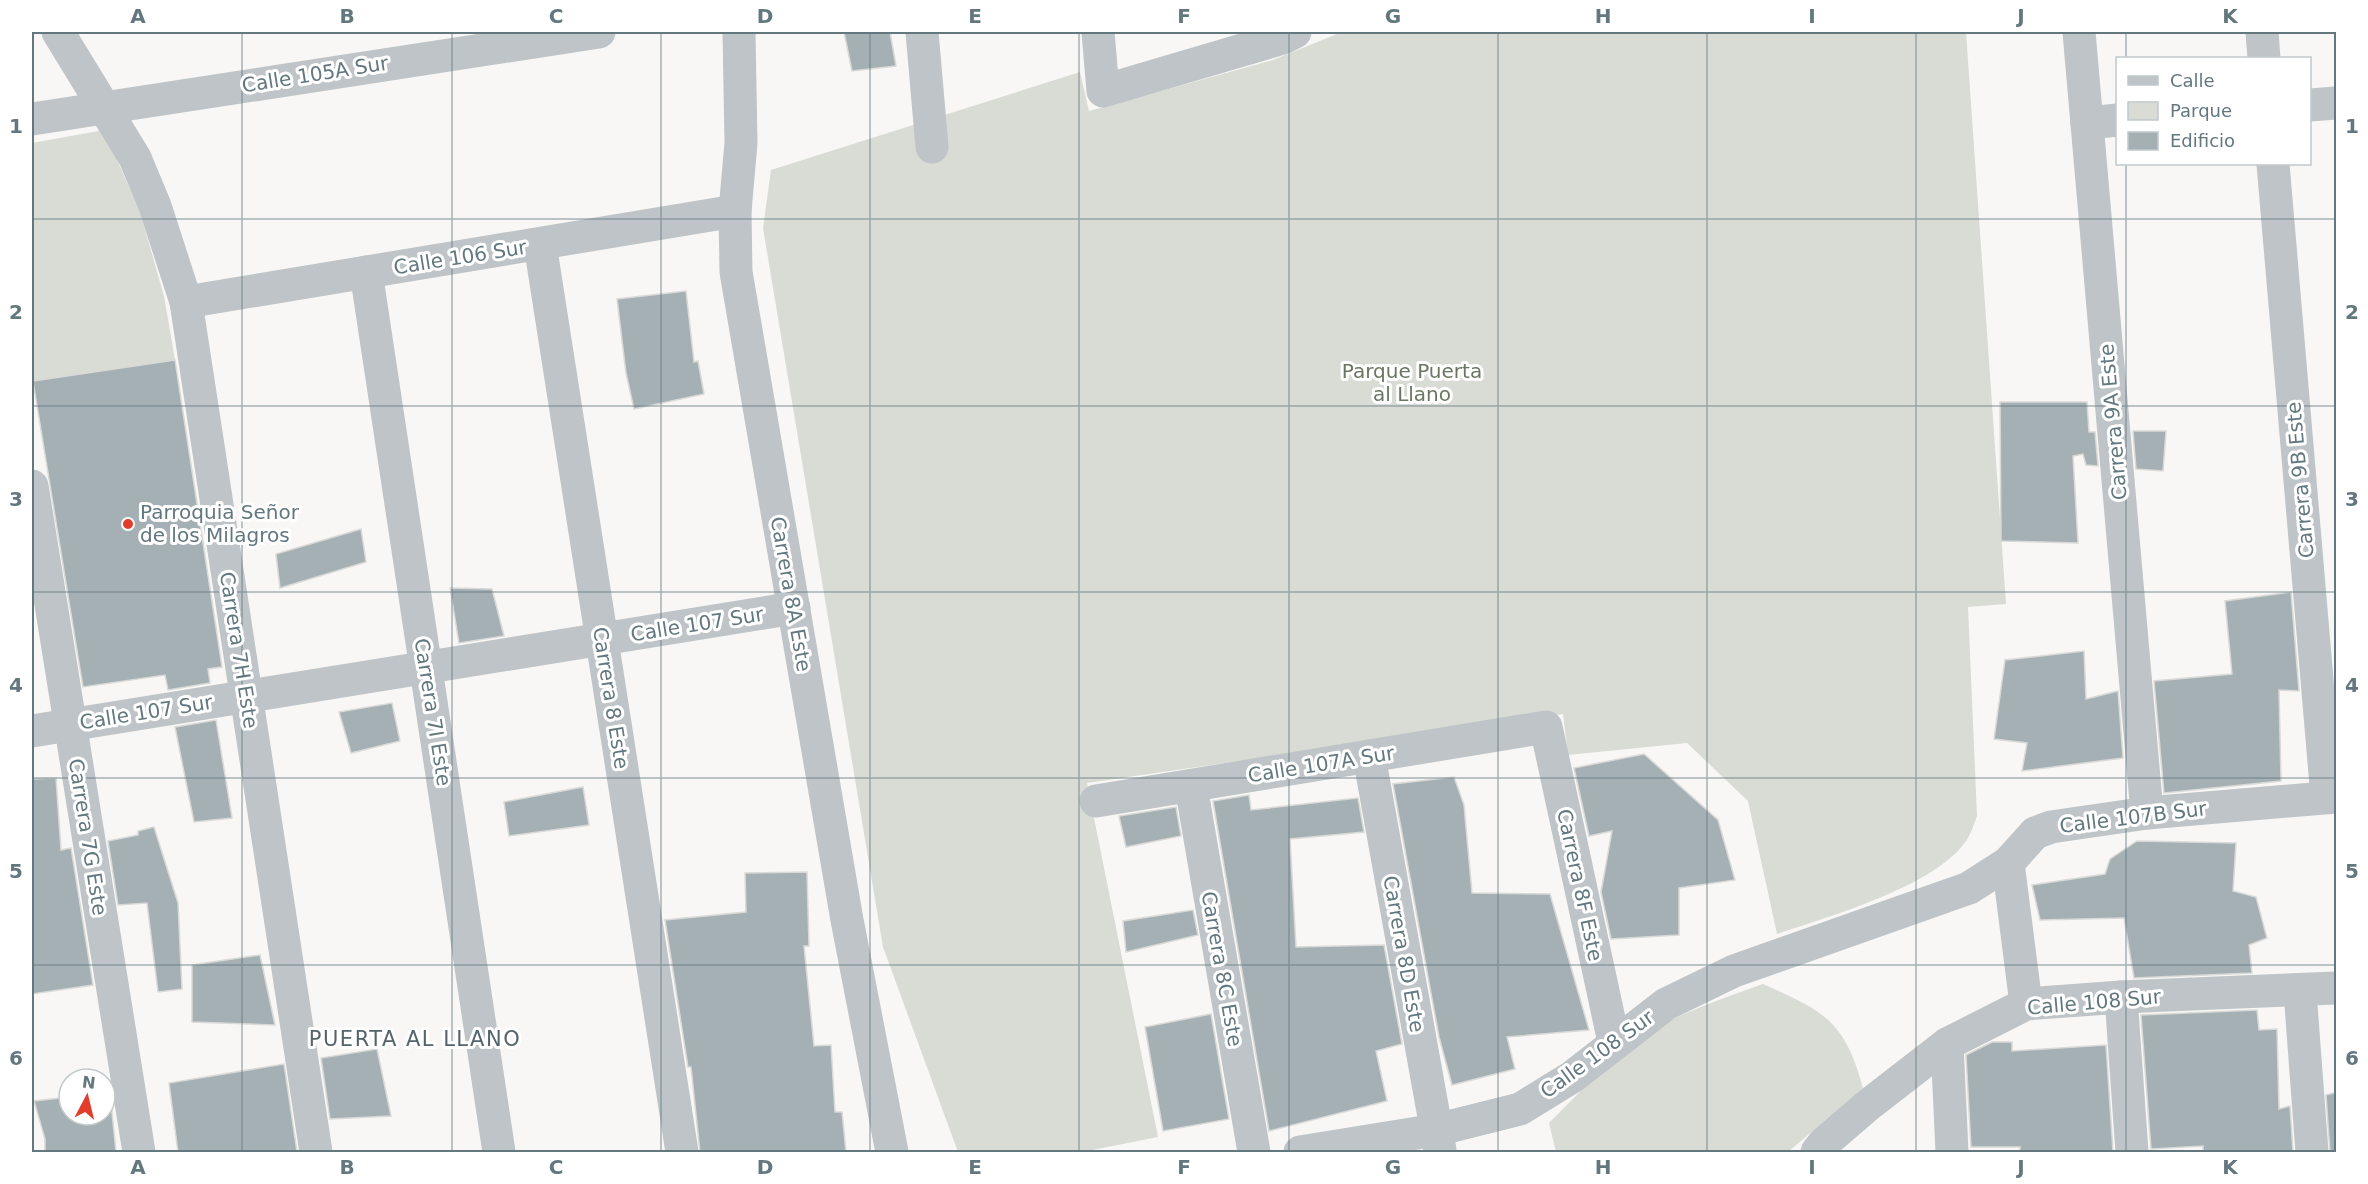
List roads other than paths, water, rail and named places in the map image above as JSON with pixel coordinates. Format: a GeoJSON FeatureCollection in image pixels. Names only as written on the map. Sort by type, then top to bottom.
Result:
{"type":"FeatureCollection","features":[{"type":"Feature","properties":{"kind":"street","name":"Carrera 7H Este"},"geometry":{"type":"LineString","coordinates":[[58,32],[135,158],[155,206],[186,302],[316,1152]]}},
{"type":"Feature","properties":{"kind":"street","name":"Calle 105A Sur"},"geometry":{"type":"LineString","coordinates":[[32,119],[599,32]]}},
{"type":"Feature","properties":{"kind":"street","name":"Carrera 8A Este"},"geometry":{"type":"LineString","coordinates":[[739,32],[741,142],[735,211],[736,272],[847,920],[892,1152]]}},
{"type":"Feature","properties":{"kind":"street"},"geometry":{"type":"LineString","coordinates":[[922,32],[932,147]]}},
{"type":"Feature","properties":{"kind":"street"},"geometry":{"type":"LineString","coordinates":[[1098,32],[1103,91],[1287,34]]}},
{"type":"Feature","properties":{"kind":"street","name":"Carrera 9A Este"},"geometry":{"type":"LineString","coordinates":[[2079,32],[2102,122],[2147,813]]}},
{"type":"Feature","properties":{"kind":"street"},"geometry":{"type":"LineString","coordinates":[[2262,32],[2264,57]]}},
{"type":"Feature","properties":{"kind":"street"},"geometry":{"type":"LineString","coordinates":[[2311,105],[2337,102]]}},
{"type":"Feature","properties":{"kind":"street","name":"Carrera 9B Este"},"geometry":{"type":"LineString","coordinates":[[2273,165],[2332,797]]}},
{"type":"Feature","properties":{"kind":"street","name":"Calle 106 Sur"},"geometry":{"type":"LineString","coordinates":[[186,302],[735,211]]}},
{"type":"Feature","properties":{"kind":"street","name":"Carrera 8 Este"},"geometry":{"type":"LineString","coordinates":[[540,243],[682,1152]]}},
{"type":"Feature","properties":{"kind":"street","name":"Carrera 7I Este"},"geometry":{"type":"LineString","coordinates":[[366,272],[499,1152]]}},
{"type":"Feature","properties":{"kind":"street","name":"Carrera 7G Este"},"geometry":{"type":"LineString","coordinates":[[32,486],[139,1152]]}},
{"type":"Feature","properties":{"kind":"street","name":"Calle 107 Sur"},"geometry":{"type":"LineString","coordinates":[[32,730],[794,608]]}},
{"type":"Feature","properties":{"kind":"street","name":"Calle 107A Sur"},"geometry":{"type":"LineString","coordinates":[[1096,801],[1546,727]]}},
{"type":"Feature","properties":{"kind":"street","name":"Carrera 8F Este"},"geometry":{"type":"LineString","coordinates":[[1546,727],[1614,1042]]}},
{"type":"Feature","properties":{"kind":"street","name":"Carrera 8D Este"},"geometry":{"type":"LineString","coordinates":[[1369,756],[1438,1141]]}},
{"type":"Feature","properties":{"kind":"street","name":"Carrera 8C Este"},"geometry":{"type":"LineString","coordinates":[[1191,786],[1254,1152]]}},
{"type":"Feature","properties":{"kind":"street","name":"Calle 107B Sur"},"geometry":{"type":"LineString","coordinates":[[1782,955],[1969,888],[2008,863],[2035,833],[2051,827],[2147,813],[2332,797]]}},
{"type":"Feature","properties":{"kind":"street"},"geometry":{"type":"LineString","coordinates":[[2008,863],[2026,1005]]}},
{"type":"Feature","properties":{"kind":"street","name":"Calle 108 Sur"},"geometry":{"type":"LineString","coordinates":[[1300,1152],[1438,1141],[1520,1109],[1572,1077],[1614,1042],[1666,1004],[1734,971],[1782,955]]}},
{"type":"Feature","properties":{"kind":"street","name":"Calle 108 Sur"},"geometry":{"type":"LineString","coordinates":[[1821,1148],[1947,1044],[2026,1005],[2121,997],[2300,992],[2337,988]]}},
{"type":"Feature","properties":{"kind":"street"},"geometry":{"type":"LineString","coordinates":[[2300,992],[2312,1152]]}},
{"type":"Feature","properties":{"kind":"street"},"geometry":{"type":"LineString","coordinates":[[2121,997],[2132,1152]]}},
{"type":"Feature","properties":{"kind":"street"},"geometry":{"type":"LineString","coordinates":[[1947,1044],[1952,1152]]}},
{"type":"Feature","properties":{"kind":"place","name":"Parroquia Señor de los Milagros"},"geometry":{"type":"Point","coordinates":[128,524]}},
{"type":"Feature","properties":{"kind":"district","name":"PUERTA AL LLANO"},"geometry":{"type":"Point","coordinates":[415,1039]}},
{"type":"Feature","properties":{"kind":"park label","name":"Parque Puerta al Llano"},"geometry":{"type":"Point","coordinates":[1412,382]}}]}
